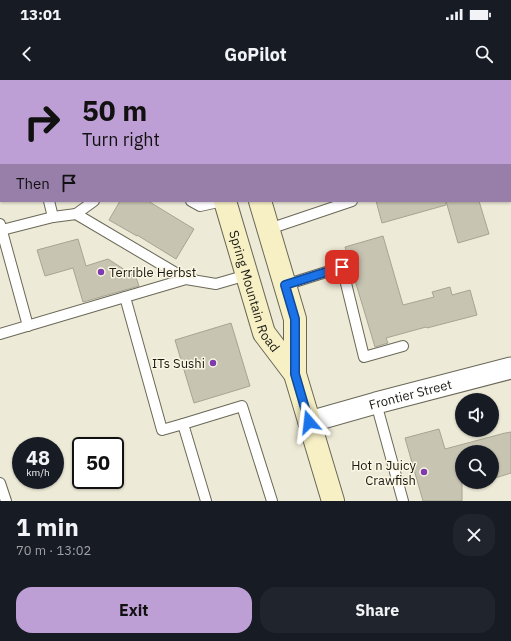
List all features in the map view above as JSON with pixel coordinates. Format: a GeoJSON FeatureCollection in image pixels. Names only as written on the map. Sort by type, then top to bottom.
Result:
{"type":"FeatureCollection","features":[{"type":"Feature","properties":{"kind":"main road","name":"Spring Mountain Road"},"geometry":{"type":"LineString","coordinates":[[224,202],[264,333],[295,374]]}},
{"type":"Feature","properties":{"kind":"main road","name":"Spring Mountain Road"},"geometry":{"type":"LineString","coordinates":[[260,202],[295,319],[295,374],[333,501]]}},
{"type":"Feature","properties":{"kind":"street","name":"Frontier Street"},"geometry":{"type":"LineString","coordinates":[[309,422],[511,368]]}},
{"type":"Feature","properties":{"kind":"lane"},"geometry":{"type":"LineString","coordinates":[[49,202],[53,217]]}},
{"type":"Feature","properties":{"kind":"lane"},"geometry":{"type":"LineString","coordinates":[[28,326],[1,227],[76,214],[93,202]]}},
{"type":"Feature","properties":{"kind":"lane"},"geometry":{"type":"LineString","coordinates":[[193,202],[200,206],[219,202]]}},
{"type":"Feature","properties":{"kind":"lane"},"geometry":{"type":"LineString","coordinates":[[269,229],[349,202]]}},
{"type":"Feature","properties":{"kind":"lane"},"geometry":{"type":"LineString","coordinates":[[76,214],[186,279],[216,284],[247,275]]}},
{"type":"Feature","properties":{"kind":"lane"},"geometry":{"type":"LineString","coordinates":[[285,285],[342,267],[364,357],[403,346]]}},
{"type":"Feature","properties":{"kind":"lane"},"geometry":{"type":"LineString","coordinates":[[0,334],[186,279]]}},
{"type":"Feature","properties":{"kind":"lane"},"geometry":{"type":"LineString","coordinates":[[125,297],[162,430],[242,406],[272,501]]}},
{"type":"Feature","properties":{"kind":"lane"},"geometry":{"type":"LineString","coordinates":[[376,403],[403,501]]}},
{"type":"Feature","properties":{"kind":"lane"},"geometry":{"type":"LineString","coordinates":[[183,424],[206,501]]}},
{"type":"Feature","properties":{"kind":"lane"},"geometry":{"type":"LineString","coordinates":[[0,483],[6,501]]}},
{"type":"Feature","properties":{"kind":"building"},"geometry":{"type":"Polygon","coordinates":[[[119,202],[150,202],[194,229],[176,259],[109,220],[119,202]]]}},
{"type":"Feature","properties":{"kind":"building"},"geometry":{"type":"Polygon","coordinates":[[[376,202],[446,202],[446,205],[382,223],[376,202]]]}},
{"type":"Feature","properties":{"kind":"building"},"geometry":{"type":"Polygon","coordinates":[[[446,202],[479,202],[489,234],[458,243],[446,202]]]}},
{"type":"Feature","properties":{"kind":"building"},"geometry":{"type":"Polygon","coordinates":[[[383,236],[403,305],[434,297],[432,292],[450,287],[452,295],[470,290],[477,315],[386,338],[388,343],[375,347],[345,247],[383,236]]]}},
{"type":"Feature","properties":{"kind":"building","name":"Terrible Herbst"},"geometry":{"type":"Polygon","coordinates":[[[78,239],[86,266],[108,259],[136,277],[139,286],[83,302],[73,268],[45,276],[37,250],[78,239]]]}},
{"type":"Feature","properties":{"kind":"building","name":"ITs Sushi"},"geometry":{"type":"Polygon","coordinates":[[[231,323],[250,386],[194,403],[175,340],[231,323]]]}},
{"type":"Feature","properties":{"kind":"building"},"geometry":{"type":"Polygon","coordinates":[[[439,429],[445,449],[455,446],[455,489],[462,489],[462,501],[423,501],[405,438],[439,429]]]}},
{"type":"Feature","properties":{"kind":"building"},"geometry":{"type":"Polygon","coordinates":[[[511,432],[511,473],[499,477],[499,445],[460,445],[490,437],[499,437],[499,435],[511,432]]]}},
{"type":"Feature","properties":{"kind":"place","name":"Terrible Herbst"},"geometry":{"type":"Point","coordinates":[101,272]}},
{"type":"Feature","properties":{"kind":"place","name":"ITs Sushi"},"geometry":{"type":"Point","coordinates":[213,363]}},
{"type":"Feature","properties":{"kind":"place","name":"Hot n Juicy Crawfish"},"geometry":{"type":"Point","coordinates":[424,472]}},
{"type":"Feature","properties":{"kind":"route"},"geometry":{"type":"LineString","coordinates":[[309,422],[295,374],[295,319],[285,285],[342,267]]}}]}
